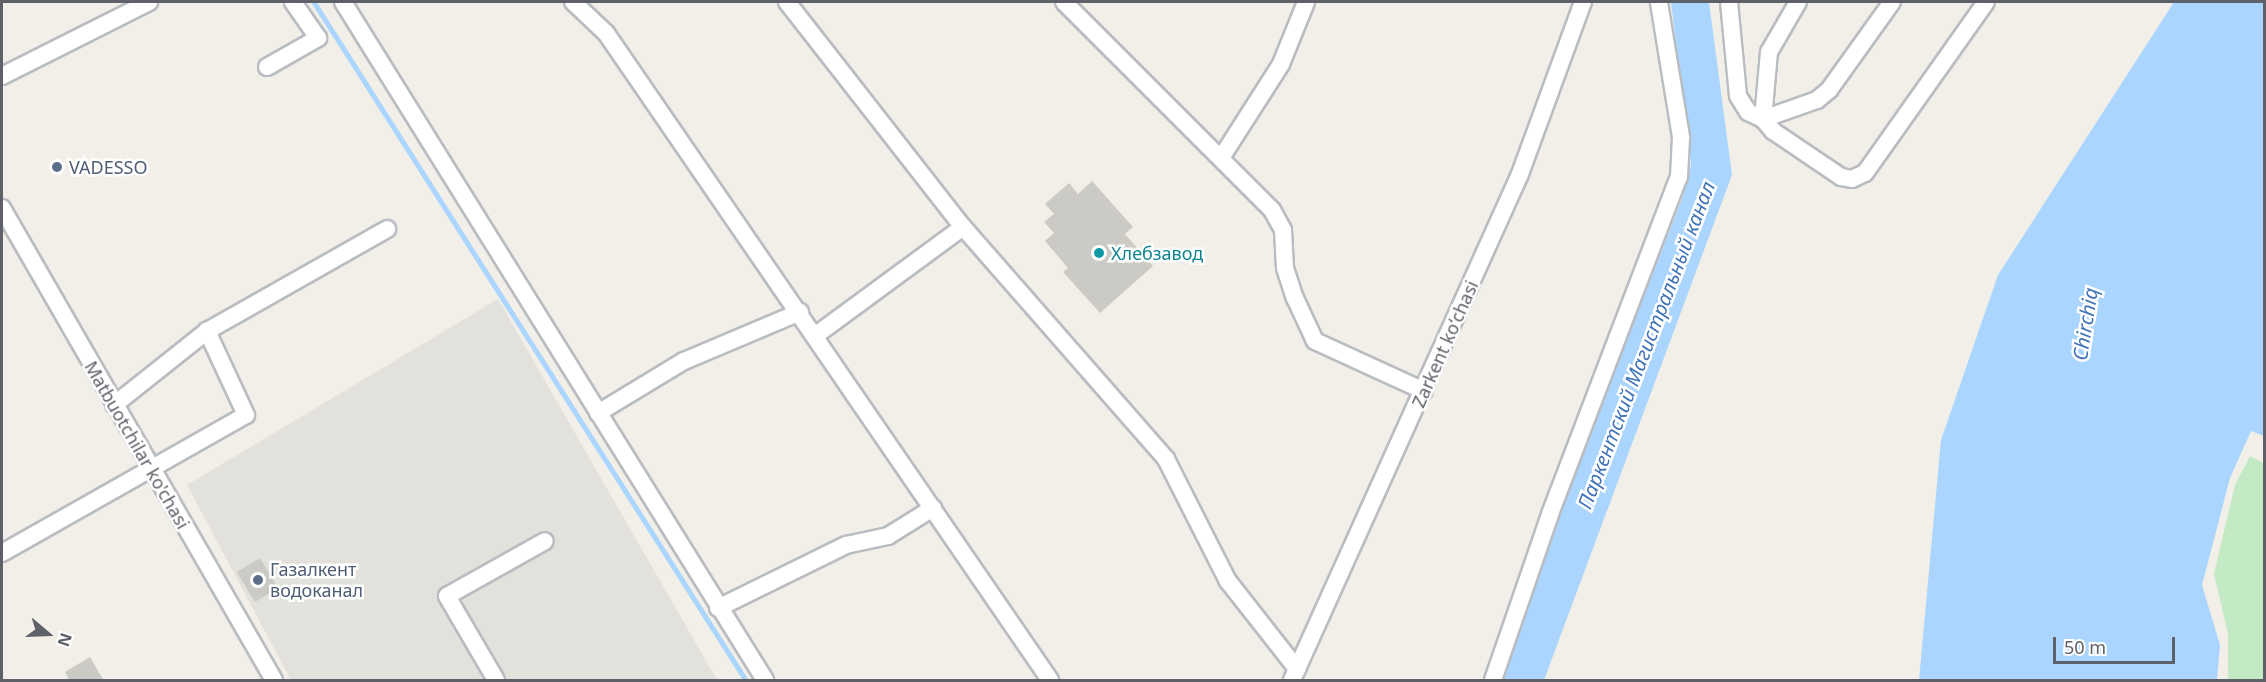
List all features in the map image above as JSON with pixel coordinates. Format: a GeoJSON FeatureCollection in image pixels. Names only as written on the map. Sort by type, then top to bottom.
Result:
{"type":"FeatureCollection","features":[{"type":"Feature","properties":{"kind":"street"},"geometry":{"type":"LineString","coordinates":[[2,76],[149,2]]}},
{"type":"Feature","properties":{"kind":"street"},"geometry":{"type":"LineString","coordinates":[[267,67],[318,38],[293,2]]}},
{"type":"Feature","properties":{"kind":"street"},"geometry":{"type":"LineString","coordinates":[[343,2],[765,681]]}},
{"type":"Feature","properties":{"kind":"street"},"geometry":{"type":"LineString","coordinates":[[573,2],[606,33],[816,335],[1050,681]]}},
{"type":"Feature","properties":{"kind":"street"},"geometry":{"type":"LineString","coordinates":[[787,2],[963,228],[1166,459],[1228,581],[1294,675]]}},
{"type":"Feature","properties":{"kind":"street"},"geometry":{"type":"LineString","coordinates":[[1064,2],[1272,210],[1283,230],[1285,268],[1316,341],[1424,392]]}},
{"type":"Feature","properties":{"kind":"street"},"geometry":{"type":"LineString","coordinates":[[1221,158],[1281,64],[1306,2]]}},
{"type":"Feature","properties":{"kind":"street","name":"Zarkent koʻchasi"},"geometry":{"type":"LineString","coordinates":[[1294,675],[1424,392],[1520,174],[1583,2]]}},
{"type":"Feature","properties":{"kind":"street"},"geometry":{"type":"LineString","coordinates":[[1493,681],[1550,514],[1679,177],[1681,137],[1659,2]]}},
{"type":"Feature","properties":{"kind":"street"},"geometry":{"type":"LineString","coordinates":[[1729,2],[1738,96],[1748,112],[1763,120],[1773,131],[1841,177],[1852,179],[1865,173],[1986,2]]}},
{"type":"Feature","properties":{"kind":"street"},"geometry":{"type":"LineString","coordinates":[[1763,120],[1769,52],[1798,2]]}},
{"type":"Feature","properties":{"kind":"street"},"geometry":{"type":"LineString","coordinates":[[1763,120],[1817,100],[1829,90],[1892,2]]}},
{"type":"Feature","properties":{"kind":"street","name":"Matbuotchilar ko'chasi"},"geometry":{"type":"LineString","coordinates":[[2,208],[274,681]]}},
{"type":"Feature","properties":{"kind":"street"},"geometry":{"type":"LineString","coordinates":[[816,335],[963,228]]}},
{"type":"Feature","properties":{"kind":"street"},"geometry":{"type":"LineString","coordinates":[[114,405],[207,331],[387,230]]}},
{"type":"Feature","properties":{"kind":"street"},"geometry":{"type":"LineString","coordinates":[[598,413],[684,361],[800,312]]}},
{"type":"Feature","properties":{"kind":"street"},"geometry":{"type":"LineString","coordinates":[[2,553],[246,415],[207,331]]}},
{"type":"Feature","properties":{"kind":"street"},"geometry":{"type":"LineString","coordinates":[[718,608],[846,545],[888,536],[933,508]]}},
{"type":"Feature","properties":{"kind":"street"},"geometry":{"type":"LineString","coordinates":[[496,681],[447,596],[545,541]]}},
{"type":"Feature","properties":{"kind":"shaded area"},"geometry":{"type":"Polygon","coordinates":[[[498,299],[717,680],[291,680],[187,485],[498,299]]]}},
{"type":"Feature","properties":{"kind":"green space"},"geometry":{"type":"Polygon","coordinates":[[[2250,456],[2263,463],[2264,472],[2264,680],[2228,680],[2228,634],[2214,574],[2235,485],[2250,456]]]}},
{"type":"Feature","properties":{"kind":"water","name":"Паркентский Магистральный канал"},"geometry":{"type":"Polygon","coordinates":[[[1671,2],[1709,2],[1732,175],[1544,680],[1502,680],[1568,491],[1682,199],[1691,165],[1671,2]]]}},
{"type":"Feature","properties":{"kind":"water","name":"Chirchiq"},"geometry":{"type":"Polygon","coordinates":[[[2174,2],[2264,2],[2264,436],[2251,431],[2230,478],[2202,585],[2220,645],[2217,680],[1919,680],[1941,440],[1998,275],[2174,2]]]}},
{"type":"Feature","properties":{"kind":"building","name":"Хлебзавод"},"geometry":{"type":"Polygon","coordinates":[[[1092,181],[1133,227],[1125,234],[1153,266],[1100,313],[1063,272],[1068,268],[1045,241],[1054,233],[1044,222],[1054,214],[1045,204],[1069,183],[1078,194],[1092,181]]]}},
{"type":"Feature","properties":{"kind":"building","name":"Газалкент водоканал"},"geometry":{"type":"Polygon","coordinates":[[[260,558],[278,588],[255,602],[237,572],[260,558]]]}},
{"type":"Feature","properties":{"kind":"building"},"geometry":{"type":"Polygon","coordinates":[[[90,657],[104,681],[70,681],[65,672],[90,657]]]}},
{"type":"Feature","properties":{"kind":"waterway"},"geometry":{"type":"LineString","coordinates":[[314,2],[746,680]]}},
{"type":"Feature","properties":{"kind":"place","name":"VADESSO"},"geometry":{"type":"Point","coordinates":[57,167]}},
{"type":"Feature","properties":{"kind":"place","name":"Хлебзавод"},"geometry":{"type":"Point","coordinates":[1099,253]}},
{"type":"Feature","properties":{"kind":"place","name":"Газалкент водоканал"},"geometry":{"type":"Point","coordinates":[258,580]}}]}
